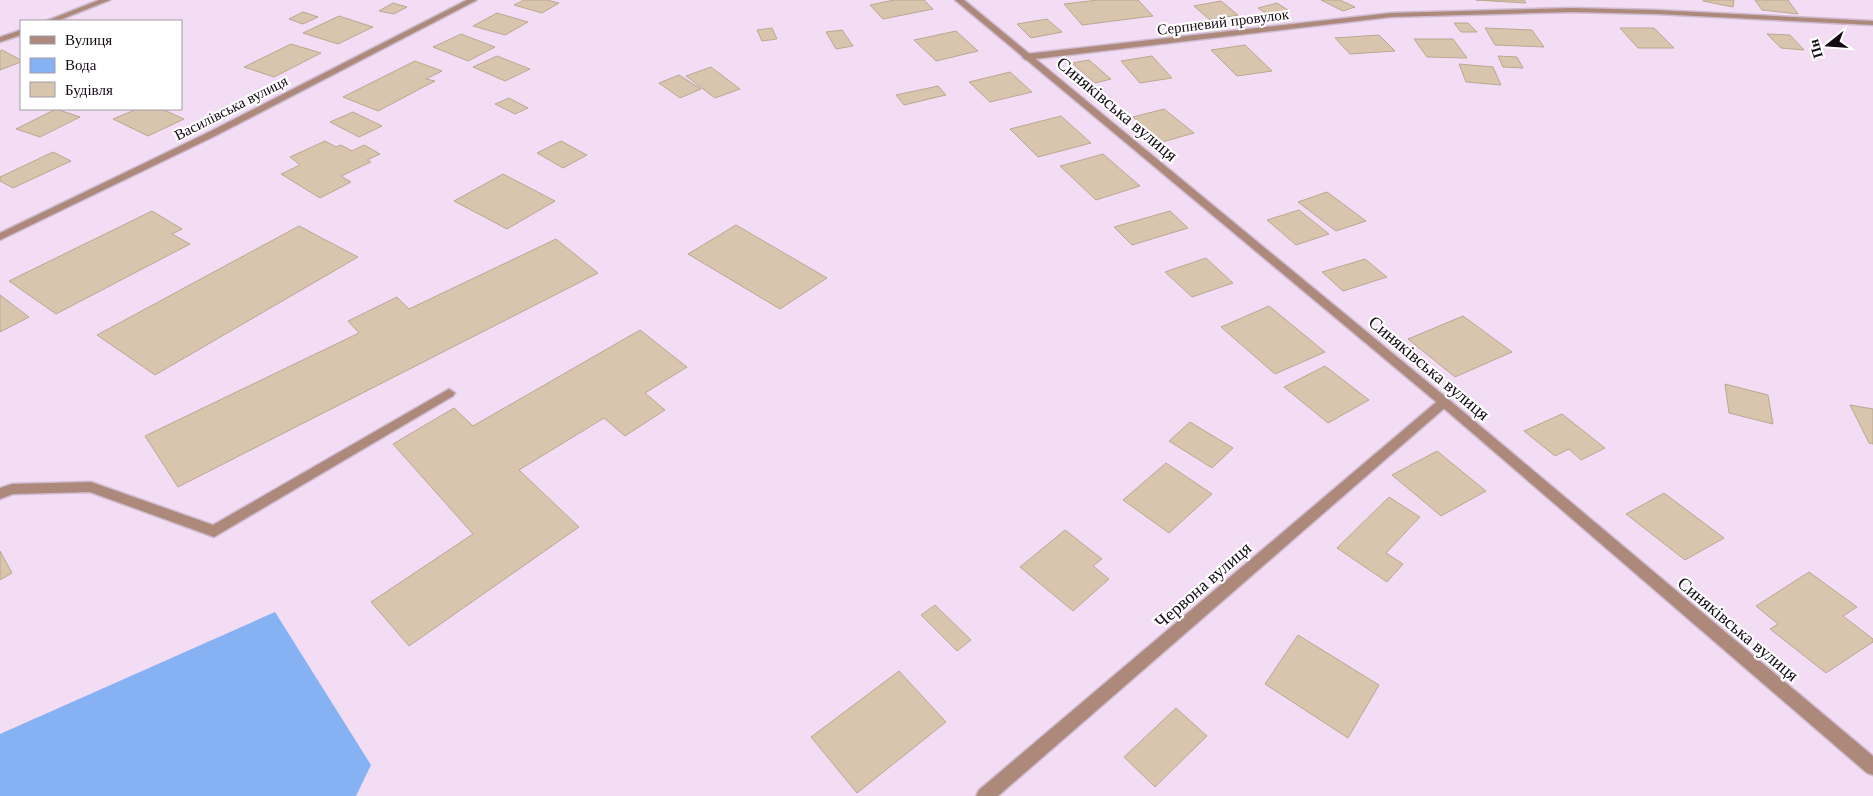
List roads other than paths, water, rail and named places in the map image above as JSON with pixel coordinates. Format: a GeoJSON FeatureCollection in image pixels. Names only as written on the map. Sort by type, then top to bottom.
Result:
{"type":"FeatureCollection","features":[{"type":"Feature","properties":{"kind":"street"},"geometry":{"type":"LineString","coordinates":[[53,20],[106,0]]}},
{"type":"Feature","properties":{"kind":"street","name":"Василівська вулиця"},"geometry":{"type":"LineString","coordinates":[[0,238],[212,134],[473,0]]}},
{"type":"Feature","properties":{"kind":"street","name":"Синяківська вулиця"},"geometry":{"type":"LineString","coordinates":[[959,0],[1444,402],[1873,766]]}},
{"type":"Feature","properties":{"kind":"street","name":"Серпневий провулок"},"geometry":{"type":"LineString","coordinates":[[1026,57],[1391,15],[1572,10],[1656,12],[1873,23]]}},
{"type":"Feature","properties":{"kind":"street"},"geometry":{"type":"LineString","coordinates":[[0,40],[20,32]]}},
{"type":"Feature","properties":{"kind":"street"},"geometry":{"type":"LineString","coordinates":[[0,494],[12,489],[91,487],[214,531],[449,393]]}},
{"type":"Feature","properties":{"kind":"street","name":"Червона вулиця"},"geometry":{"type":"LineString","coordinates":[[985,796],[1444,402]]}},
{"type":"Feature","properties":{"kind":"water"},"geometry":{"type":"Polygon","coordinates":[[[275,612],[371,765],[356,796],[0,796],[0,734],[275,612]]]}}]}
